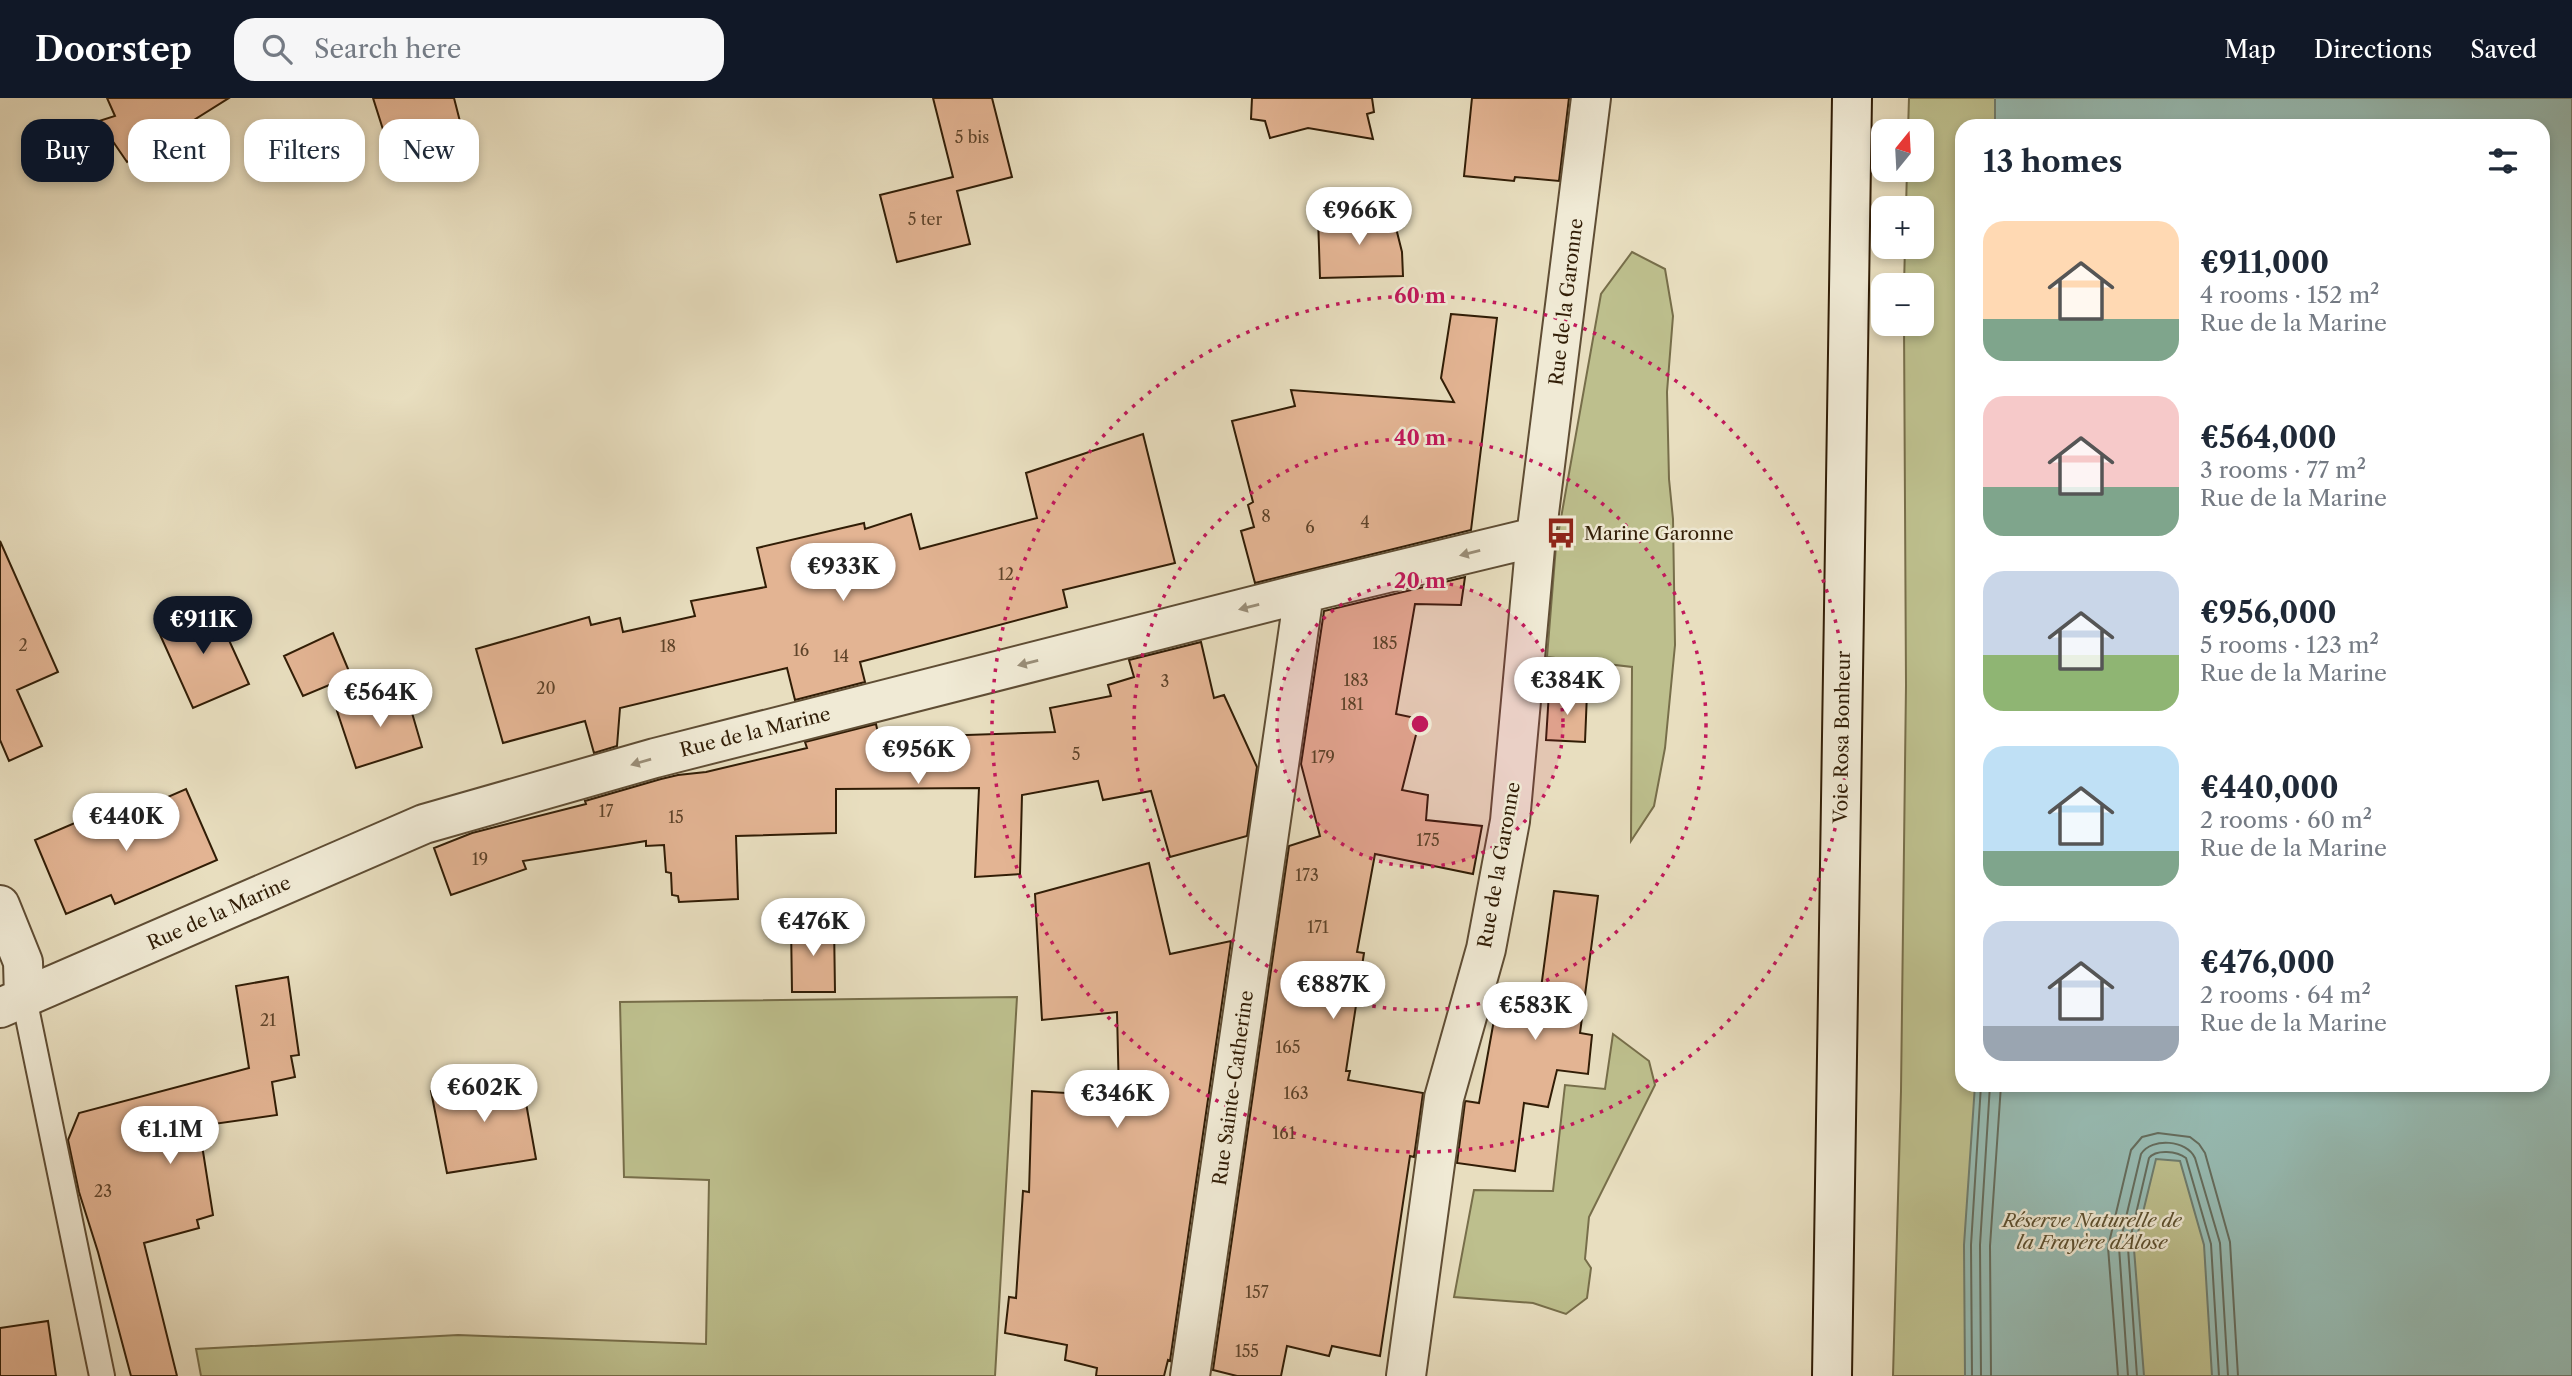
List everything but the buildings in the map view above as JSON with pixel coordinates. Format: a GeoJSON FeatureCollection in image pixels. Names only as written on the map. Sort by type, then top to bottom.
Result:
{"type":"FeatureCollection","features":[{"type":"Feature","properties":{"kind":"street","name":"Rue de la Garonne"},"geometry":{"type":"LineString","coordinates":[[1406,1376],[1444,1098],[1486,949],[1510,821],[1536,537],[1591,98]]}},
{"type":"Feature","properties":{"kind":"street","name":"Voie Rosa Bonheur"},"geometry":{"type":"LineString","coordinates":[[1832,1376],[1852,98]]}},
{"type":"Feature","properties":{"kind":"street","name":"Rue de la Marine"},"geometry":{"type":"LineString","coordinates":[[12,1003],[424,824],[655,758],[1304,593],[1536,537]]}},
{"type":"Feature","properties":{"kind":"street","name":"Rue Sainte-Catherine"},"geometry":{"type":"LineString","coordinates":[[1190,1376],[1304,593]]}},
{"type":"Feature","properties":{"kind":"street"},"geometry":{"type":"LineString","coordinates":[[0,905],[16,939],[23,962],[12,1003]]}},
{"type":"Feature","properties":{"kind":"lane"},"geometry":{"type":"LineString","coordinates":[[12,1003],[102,1376]]}},
{"type":"Feature","properties":{"kind":"green space","name":"Réserve Naturelle de la Frayère d'Alose"},"geometry":{"type":"Polygon","coordinates":[[[1909,98],[2572,98],[2572,1376],[1893,1376],[1901,1091],[1906,685],[1904,336],[1934,336],[1934,273],[1904,273],[1905,259],[1934,259],[1934,196],[1906,196],[1907,182],[1934,182],[1934,119],[1908,119],[1909,98]]]}},
{"type":"Feature","properties":{"kind":"green space"},"geometry":{"type":"Polygon","coordinates":[[[1632,252],[1665,269],[1673,316],[1667,392],[1675,645],[1665,748],[1654,806],[1631,841],[1632,667],[1547,657],[1556,546],[1601,294],[1632,252]]]}},
{"type":"Feature","properties":{"kind":"green space"},"geometry":{"type":"Polygon","coordinates":[[[1017,997],[995,1376],[201,1376],[196,1349],[458,1335],[706,1344],[709,1180],[624,1177],[620,1002],[1017,997]]]}},
{"type":"Feature","properties":{"kind":"green space"},"geometry":{"type":"Polygon","coordinates":[[[1613,1034],[1649,1061],[1655,1085],[1589,1217],[1585,1259],[1591,1268],[1587,1298],[1566,1314],[1533,1303],[1454,1297],[1474,1190],[1553,1191],[1565,1085],[1605,1089],[1613,1034]]]}},
{"type":"Feature","properties":{"kind":"water","name":"Réserve Naturelle de la Frayère d'Alose"},"geometry":{"type":"Polygon","coordinates":[[[1995,98],[2572,98],[2572,1376],[2212,1376],[2204,1245],[2180,1161],[2156,1159],[2134,1249],[2144,1376],[1965,1376],[1964,1245],[1975,1092],[2550,1092],[2550,119],[1995,119],[1995,98]]]}},
{"type":"Feature","properties":{"kind":"place","name":"Marine Garonne"},"geometry":{"type":"Point","coordinates":[1561,533]}}]}
